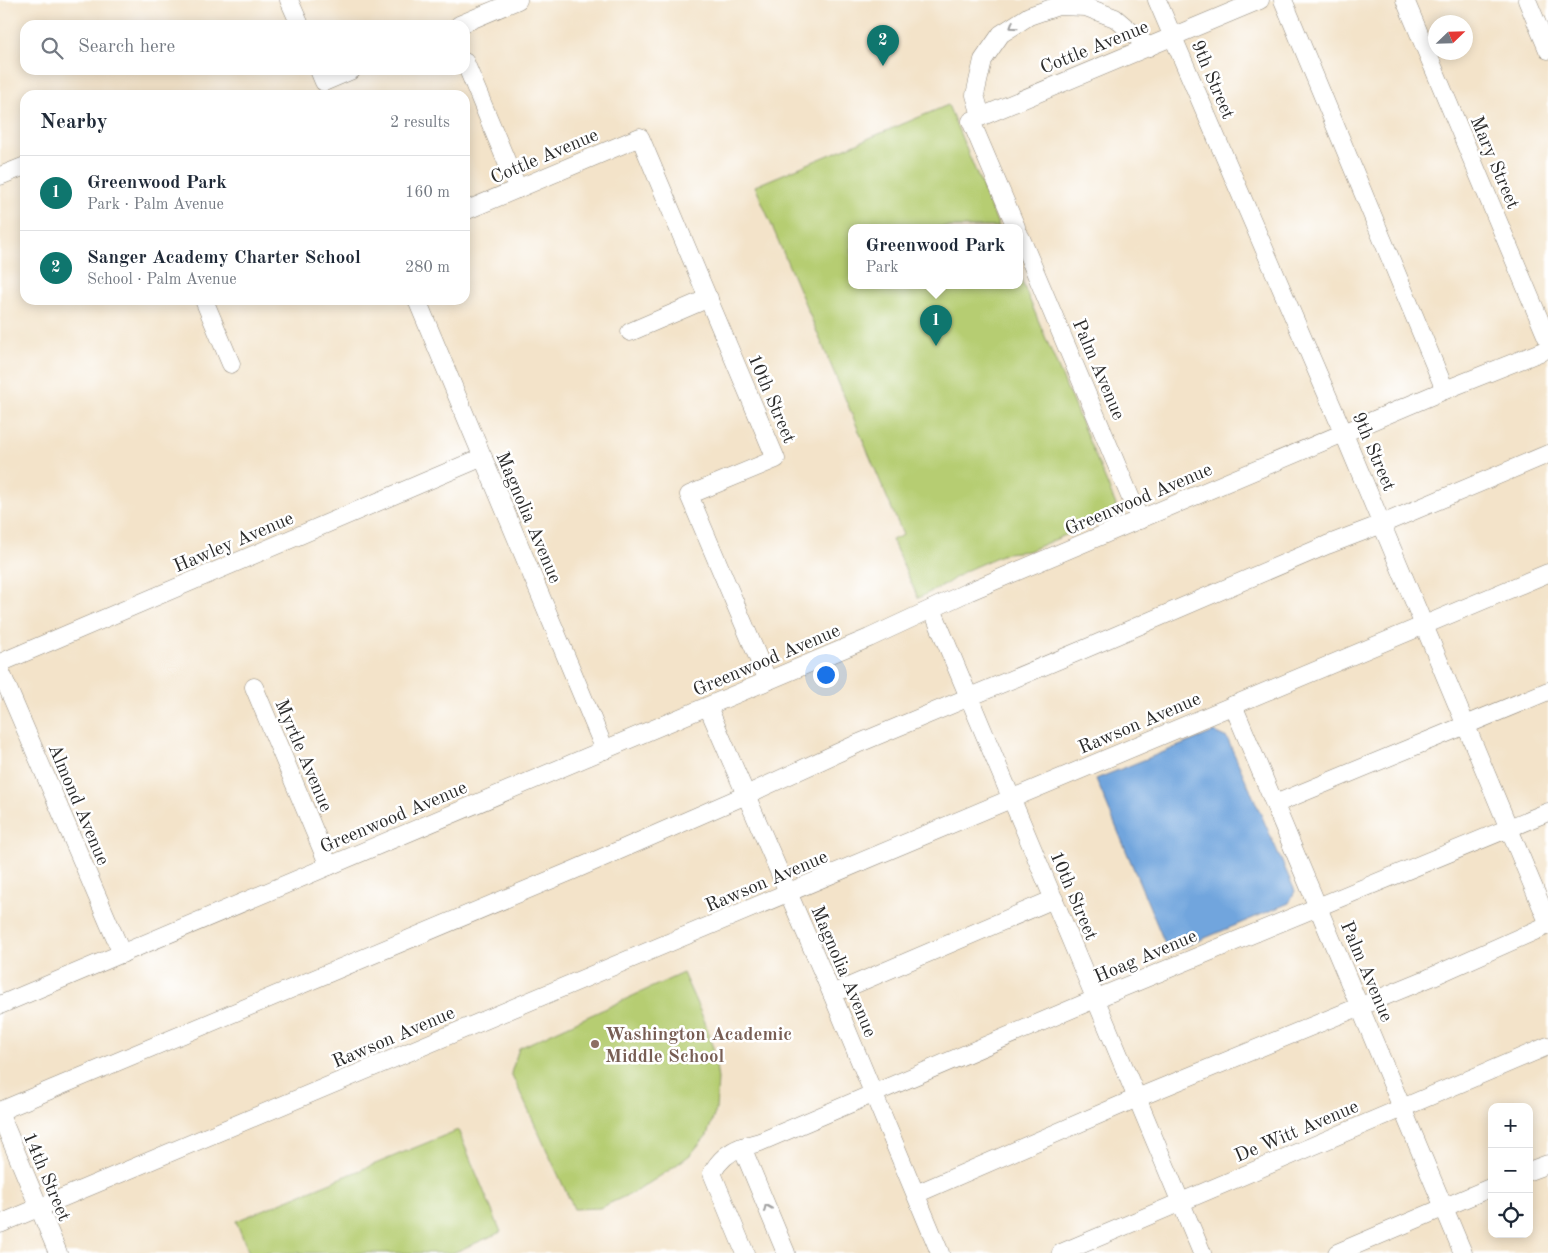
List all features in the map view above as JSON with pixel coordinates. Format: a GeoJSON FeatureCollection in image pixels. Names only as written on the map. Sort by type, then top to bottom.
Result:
{"type":"FeatureCollection","features":[{"type":"Feature","properties":{"kind":"street"},"geometry":{"type":"LineString","coordinates":[[289,0],[298,20]]}},
{"type":"Feature","properties":{"kind":"street"},"geometry":{"type":"LineString","coordinates":[[470,20],[518,0]]}},
{"type":"Feature","properties":{"kind":"street","name":"9th Street"},"geometry":{"type":"LineString","coordinates":[[1157,0],[1425,625],[1548,924]]}},
{"type":"Feature","properties":{"kind":"street","name":"Cottle Avenue"},"geometry":{"type":"LineString","coordinates":[[976,119],[1260,0]]}},
{"type":"Feature","properties":{"kind":"street"},"geometry":{"type":"LineString","coordinates":[[1283,0],[1445,390]]}},
{"type":"Feature","properties":{"kind":"street","name":"Mary Street"},"geometry":{"type":"LineString","coordinates":[[1406,0],[1548,340]]}},
{"type":"Feature","properties":{"kind":"street"},"geometry":{"type":"LineString","coordinates":[[1527,0],[1548,50]]}},
{"type":"Feature","properties":{"kind":"street"},"geometry":{"type":"LineString","coordinates":[[1015,224],[976,119],[975,95],[983,60],[1001,34],[1029,16],[1058,6],[1086,7],[1115,18],[1150,47]]}},
{"type":"Feature","properties":{"kind":"street"},"geometry":{"type":"LineString","coordinates":[[470,74],[518,189]]}},
{"type":"Feature","properties":{"kind":"street","name":"Cottle Avenue"},"geometry":{"type":"LineString","coordinates":[[470,210],[640,137]]}},
{"type":"Feature","properties":{"kind":"street","name":"10th Street"},"geometry":{"type":"LineString","coordinates":[[640,137],[776,459],[689,495],[768,681]]}},
{"type":"Feature","properties":{"kind":"street"},"geometry":{"type":"LineString","coordinates":[[0,176],[20,168]]}},
{"type":"Feature","properties":{"kind":"street","name":"Palm Avenue"},"geometry":{"type":"LineString","coordinates":[[1023,243],[1140,520]]}},
{"type":"Feature","properties":{"kind":"street"},"geometry":{"type":"LineString","coordinates":[[630,332],[708,298]]}},
{"type":"Feature","properties":{"kind":"street"},"geometry":{"type":"LineString","coordinates":[[206,305],[231,364]]}},
{"type":"Feature","properties":{"kind":"street","name":"Magnolia Avenue"},"geometry":{"type":"LineString","coordinates":[[419,305],[605,750]]}},
{"type":"Feature","properties":{"kind":"street","name":"Greenwood Avenue"},"geometry":{"type":"LineString","coordinates":[[0,1005],[768,681],[1445,390],[1548,349]]}},
{"type":"Feature","properties":{"kind":"street"},"geometry":{"type":"LineString","coordinates":[[0,1113],[574,870],[857,744],[1327,545],[1382,524],[1548,454]]}},
{"type":"Feature","properties":{"kind":"street","name":"Hawley Avenue"},"geometry":{"type":"LineString","coordinates":[[0,663],[482,457]]}},
{"type":"Feature","properties":{"kind":"street","name":"Rawson Avenue"},"geometry":{"type":"LineString","coordinates":[[0,1224],[1548,573]]}},
{"type":"Feature","properties":{"kind":"street","name":"10th Street"},"geometry":{"type":"LineString","coordinates":[[932,609],[1202,1253]]}},
{"type":"Feature","properties":{"kind":"street","name":"Almond Avenue"},"geometry":{"type":"LineString","coordinates":[[0,670],[122,954]]}},
{"type":"Feature","properties":{"kind":"street","name":"Myrtle Avenue"},"geometry":{"type":"LineString","coordinates":[[254,687],[329,866]]}},
{"type":"Feature","properties":{"kind":"street"},"geometry":{"type":"LineString","coordinates":[[1275,804],[1548,691]]}},
{"type":"Feature","properties":{"kind":"street","name":"Palm Avenue"},"geometry":{"type":"LineString","coordinates":[[1233,705],[1463,1253]]}},
{"type":"Feature","properties":{"kind":"street","name":"Magnolia Avenue"},"geometry":{"type":"LineString","coordinates":[[708,706],[832,994],[940,1253]]}},
{"type":"Feature","properties":{"kind":"street","name":"Hoag Avenue"},"geometry":{"type":"LineString","coordinates":[[745,1253],[712,1173],[732,1150],[760,1142],[1095,999],[1548,812]]}},
{"type":"Feature","properties":{"kind":"street"},"geometry":{"type":"LineString","coordinates":[[832,994],[1054,899]]}},
{"type":"Feature","properties":{"kind":"street"},"geometry":{"type":"LineString","coordinates":[[916,1194],[1137,1098],[1361,1007],[1548,924]]}},
{"type":"Feature","properties":{"kind":"street","name":"De Witt Avenue"},"geometry":{"type":"LineString","coordinates":[[1061,1253],[1548,1046]]}},
{"type":"Feature","properties":{"kind":"street","name":"14th Street"},"geometry":{"type":"LineString","coordinates":[[0,1113],[58,1253]]}},
{"type":"Feature","properties":{"kind":"street"},"geometry":{"type":"LineString","coordinates":[[742,1147],[786,1253]]}},
{"type":"Feature","properties":{"kind":"street"},"geometry":{"type":"LineString","coordinates":[[1533,1170],[1548,1164]]}},
{"type":"Feature","properties":{"kind":"street"},"geometry":{"type":"LineString","coordinates":[[1337,1253],[1488,1189]]}},
{"type":"Feature","properties":{"kind":"green space"},"geometry":{"type":"Polygon","coordinates":[[[948,105],[998,224],[848,224],[848,289],[1023,289],[1023,284],[1116,505],[1113,515],[1028,551],[1006,553],[965,571],[946,584],[918,598],[892,540],[903,535],[755,186],[948,105]]]}},
{"type":"Feature","properties":{"kind":"green space"},"geometry":{"type":"Polygon","coordinates":[[[683,973],[705,1022],[714,1051],[718,1079],[716,1110],[707,1135],[690,1155],[640,1189],[600,1208],[574,1209],[511,1073],[519,1048],[683,973]]]}},
{"type":"Feature","properties":{"kind":"green space"},"geometry":{"type":"Polygon","coordinates":[[[458,1130],[501,1232],[453,1253],[249,1253],[236,1221],[458,1130]]]}},
{"type":"Feature","properties":{"kind":"water"},"geometry":{"type":"Polygon","coordinates":[[[1214,732],[1227,738],[1295,891],[1289,903],[1169,953],[1096,779],[1214,732]]]}},
{"type":"Feature","properties":{"kind":"place","name":"Sanger Academy Charter School"},"geometry":{"type":"Point","coordinates":[883,66]}},
{"type":"Feature","properties":{"kind":"place","name":"Greenwood Park"},"geometry":{"type":"Point","coordinates":[936,346]}},
{"type":"Feature","properties":{"kind":"place","name":"Washington Academic Middle School"},"geometry":{"type":"Point","coordinates":[595,1044]}}]}
